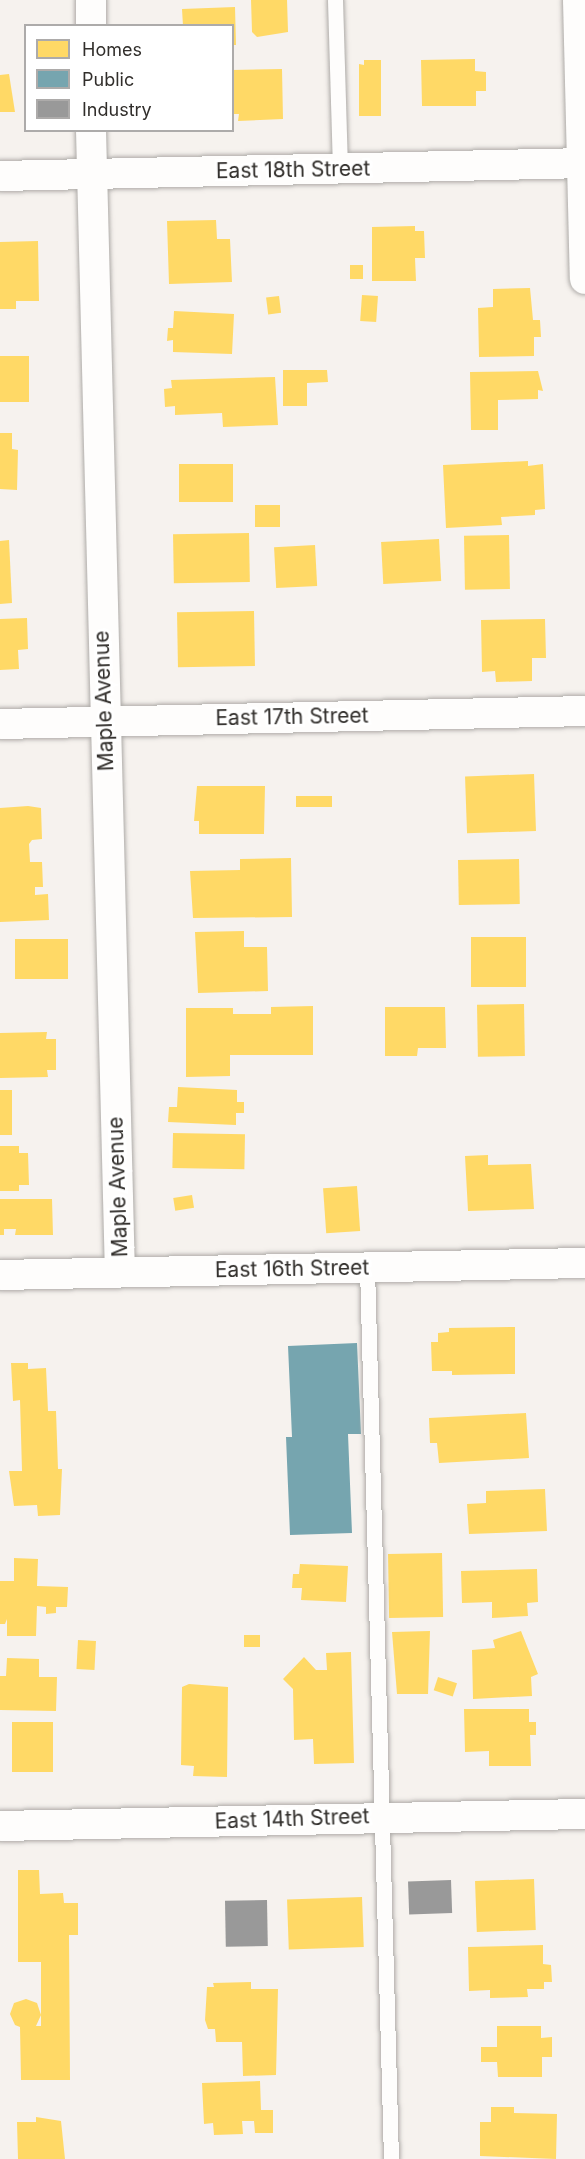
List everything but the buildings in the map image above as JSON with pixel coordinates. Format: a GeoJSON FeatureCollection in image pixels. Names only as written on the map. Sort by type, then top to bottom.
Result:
{"type":"FeatureCollection","features":[{"type":"Feature","properties":{"kind":"street"},"geometry":{"type":"LineString","coordinates":[[91,0],[91,24]]}},
{"type":"Feature","properties":{"kind":"street"},"geometry":{"type":"LineString","coordinates":[[578,0],[585,279]]}},
{"type":"Feature","properties":{"kind":"street","name":"Maple Avenue"},"geometry":{"type":"LineString","coordinates":[[91,132],[104,720],[120,1272]]}},
{"type":"Feature","properties":{"kind":"street","name":"East 18th Street"},"geometry":{"type":"LineString","coordinates":[[0,177],[583,163]]}},
{"type":"Feature","properties":{"kind":"street","name":"East 17th Street"},"geometry":{"type":"LineString","coordinates":[[0,724],[585,711]]}},
{"type":"Feature","properties":{"kind":"street","name":"East 16th Street"},"geometry":{"type":"LineString","coordinates":[[0,1275],[585,1263]]}},
{"type":"Feature","properties":{"kind":"street","name":"East 14th Street"},"geometry":{"type":"LineString","coordinates":[[0,1826],[585,1814]]}},
{"type":"Feature","properties":{"kind":"lane"},"geometry":{"type":"LineString","coordinates":[[335,0],[340,169]]}},
{"type":"Feature","properties":{"kind":"lane"},"geometry":{"type":"LineString","coordinates":[[367,1267],[391,2159]]}}]}
